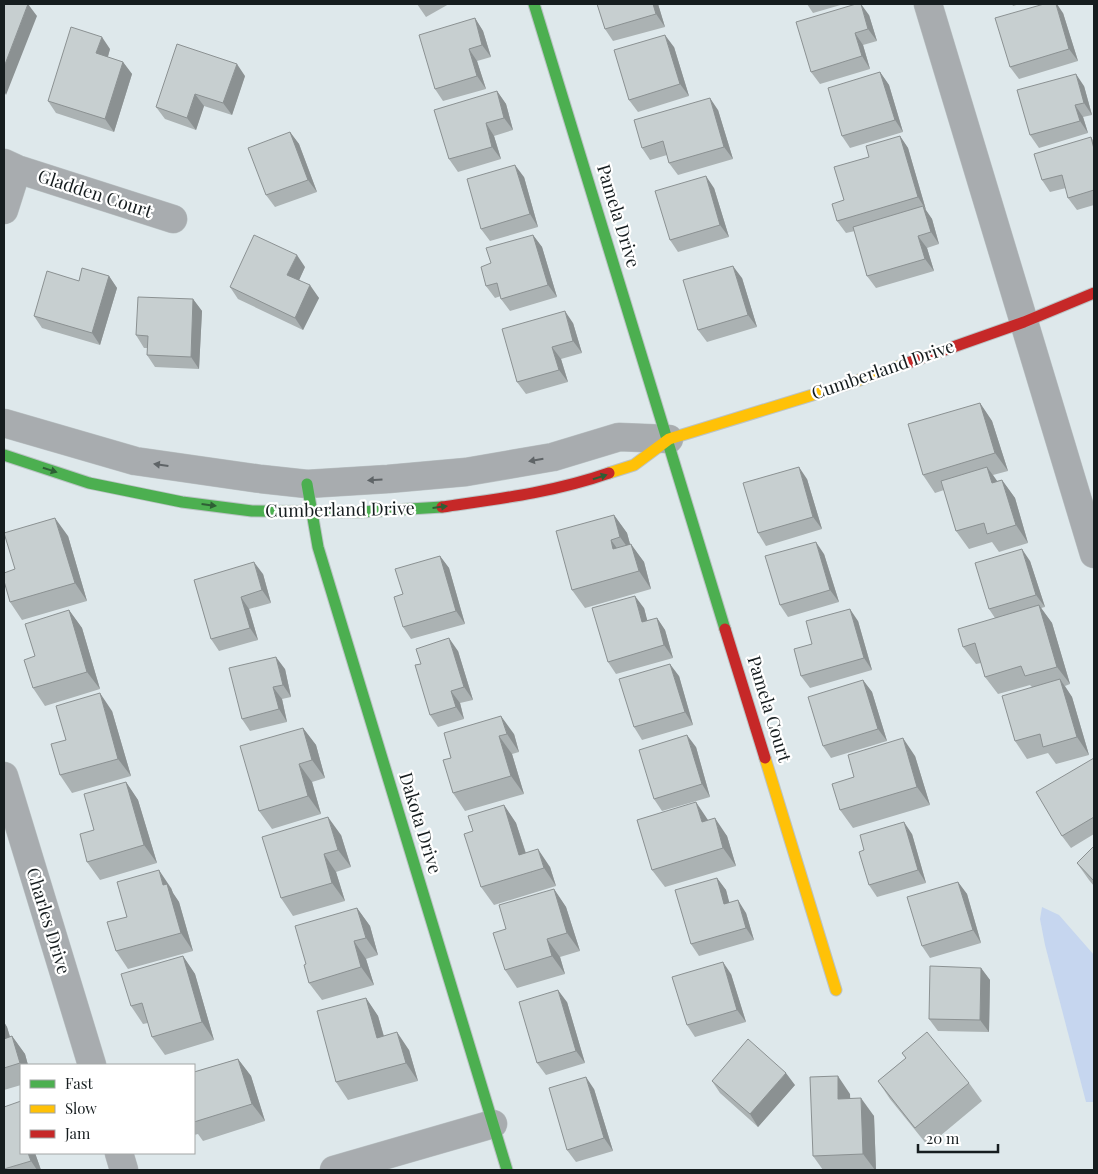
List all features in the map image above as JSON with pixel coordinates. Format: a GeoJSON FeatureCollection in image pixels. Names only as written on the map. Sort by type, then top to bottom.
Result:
{"type":"FeatureCollection","features":[{"type":"Feature","properties":{"kind":"street","name":"Pamela Drive"},"geometry":{"type":"LineString","coordinates":[[534,4],[669,439]]}},
{"type":"Feature","properties":{"kind":"street"},"geometry":{"type":"LineString","coordinates":[[928,4],[1094,554]]}},
{"type":"Feature","properties":{"kind":"street"},"geometry":{"type":"LineString","coordinates":[[4,210],[10,166]]}},
{"type":"Feature","properties":{"kind":"street","name":"Gladden Court"},"geometry":{"type":"LineString","coordinates":[[10,166],[173,220]]}},
{"type":"Feature","properties":{"kind":"street","name":"Cumberland Drive"},"geometry":{"type":"LineString","coordinates":[[4,423],[135,461],[308,484],[466,472],[553,457],[619,437],[669,439],[845,385],[1024,322],[1094,293]]}},
{"type":"Feature","properties":{"kind":"street","name":"Cumberland Drive"},"geometry":{"type":"LineString","coordinates":[[4,455],[89,483],[182,502],[252,511],[361,512],[426,509],[490,500],[578,484],[634,465],[669,439]]}},
{"type":"Feature","properties":{"kind":"street","name":"Pamela Court"},"geometry":{"type":"LineString","coordinates":[[669,439],[836,990]]}},
{"type":"Feature","properties":{"kind":"street","name":"Dakota Drive"},"geometry":{"type":"LineString","coordinates":[[308,484],[318,547],[507,1170]]}},
{"type":"Feature","properties":{"kind":"street","name":"Charles Drive"},"geometry":{"type":"LineString","coordinates":[[4,776],[92,1064]]}},
{"type":"Feature","properties":{"kind":"street"},"geometry":{"type":"LineString","coordinates":[[334,1170],[493,1124]]}},
{"type":"Feature","properties":{"kind":"street"},"geometry":{"type":"LineString","coordinates":[[119,1154],[124,1170]]}},
{"type":"Feature","properties":{"kind":"water"},"geometry":{"type":"Polygon","coordinates":[[[1042,907],[1059,915],[1094,955],[1094,1102],[1086,1102],[1045,945],[1040,919],[1042,907]]]}},
{"type":"Feature","properties":{"kind":"building"},"geometry":{"type":"Polygon","coordinates":[[[4,4],[28,4],[4,67],[4,4]]]}},
{"type":"Feature","properties":{"kind":"building"},"geometry":{"type":"Polygon","coordinates":[[[597,4],[653,4],[656,14],[605,29],[597,4]]]}},
{"type":"Feature","properties":{"kind":"building"},"geometry":{"type":"Polygon","coordinates":[[[861,4],[868,29],[855,33],[862,56],[811,72],[796,22],[861,4]]]}},
{"type":"Feature","properties":{"kind":"building"},"geometry":{"type":"Polygon","coordinates":[[[1044,4],[1056,4],[1069,49],[1010,67],[995,18],[1044,4]]]}},
{"type":"Feature","properties":{"kind":"building"},"geometry":{"type":"Polygon","coordinates":[[[475,18],[482,45],[469,49],[477,76],[435,89],[419,35],[475,18]]]}},
{"type":"Feature","properties":{"kind":"building"},"geometry":{"type":"Polygon","coordinates":[[[71,27],[102,37],[96,53],[123,62],[105,119],[48,101],[71,27]]]}},
{"type":"Feature","properties":{"kind":"building"},"geometry":{"type":"Polygon","coordinates":[[[665,35],[680,84],[629,100],[614,50],[665,35]]]}},
{"type":"Feature","properties":{"kind":"building"},"geometry":{"type":"Polygon","coordinates":[[[177,44],[237,64],[223,103],[195,94],[187,118],[156,107],[177,44]]]}},
{"type":"Feature","properties":{"kind":"building"},"geometry":{"type":"Polygon","coordinates":[[[880,72],[895,120],[842,136],[828,88],[880,72]]]}},
{"type":"Feature","properties":{"kind":"building"},"geometry":{"type":"Polygon","coordinates":[[[1076,74],[1084,103],[1075,105],[1080,121],[1030,135],[1017,90],[1076,74]]]}},
{"type":"Feature","properties":{"kind":"building"},"geometry":{"type":"Polygon","coordinates":[[[497,91],[504,118],[486,123],[492,147],[449,159],[434,110],[497,91]]]}},
{"type":"Feature","properties":{"kind":"building"},"geometry":{"type":"Polygon","coordinates":[[[710,98],[724,147],[669,163],[663,141],[642,148],[634,120],[710,98]]]}},
{"type":"Feature","properties":{"kind":"building"},"geometry":{"type":"Polygon","coordinates":[[[290,132],[308,180],[266,195],[248,148],[290,132]]]}},
{"type":"Feature","properties":{"kind":"building"},"geometry":{"type":"Polygon","coordinates":[[[900,136],[918,197],[837,221],[832,204],[844,200],[834,167],[869,157],[866,146],[900,136]]]}},
{"type":"Feature","properties":{"kind":"building"},"geometry":{"type":"Polygon","coordinates":[[[1091,137],[1094,149],[1094,190],[1068,198],[1062,175],[1042,180],[1034,154],[1091,137]]]}},
{"type":"Feature","properties":{"kind":"building"},"geometry":{"type":"Polygon","coordinates":[[[515,165],[530,214],[481,229],[467,179],[515,165]]]}},
{"type":"Feature","properties":{"kind":"building"},"geometry":{"type":"Polygon","coordinates":[[[706,176],[720,225],[670,240],[655,191],[706,176]]]}},
{"type":"Feature","properties":{"kind":"building"},"geometry":{"type":"Polygon","coordinates":[[[923,206],[931,232],[918,236],[925,259],[867,276],[853,227],[923,206]]]}},
{"type":"Feature","properties":{"kind":"building"},"geometry":{"type":"Polygon","coordinates":[[[254,235],[297,255],[287,275],[310,285],[295,318],[230,287],[254,235]]]}},
{"type":"Feature","properties":{"kind":"building"},"geometry":{"type":"Polygon","coordinates":[[[533,235],[548,285],[501,299],[497,283],[486,286],[481,267],[491,263],[486,248],[533,235]]]}},
{"type":"Feature","properties":{"kind":"building"},"geometry":{"type":"Polygon","coordinates":[[[733,266],[748,315],[698,330],[683,280],[733,266]]]}},
{"type":"Feature","properties":{"kind":"building"},"geometry":{"type":"Polygon","coordinates":[[[82,268],[109,276],[92,333],[34,316],[47,271],[79,281],[82,268]]]}},
{"type":"Feature","properties":{"kind":"building"},"geometry":{"type":"Polygon","coordinates":[[[138,297],[193,299],[191,357],[147,355],[148,336],[136,335],[138,297]]]}},
{"type":"Feature","properties":{"kind":"building"},"geometry":{"type":"Polygon","coordinates":[[[565,311],[573,341],[552,347],[559,370],[517,382],[502,329],[565,311]]]}},
{"type":"Feature","properties":{"kind":"building"},"geometry":{"type":"Polygon","coordinates":[[[980,403],[995,453],[923,475],[908,424],[980,403]]]}},
{"type":"Feature","properties":{"kind":"building"},"geometry":{"type":"Polygon","coordinates":[[[799,467],[813,517],[758,533],[743,483],[799,467]]]}},
{"type":"Feature","properties":{"kind":"building"},"geometry":{"type":"Polygon","coordinates":[[[987,467],[992,483],[1002,480],[1016,525],[987,534],[984,523],[956,531],[941,481],[987,467]]]}},
{"type":"Feature","properties":{"kind":"building"},"geometry":{"type":"Polygon","coordinates":[[[614,515],[620,537],[611,540],[613,549],[631,544],[639,571],[572,590],[556,531],[614,515]]]}},
{"type":"Feature","properties":{"kind":"building"},"geometry":{"type":"Polygon","coordinates":[[[55,518],[75,583],[10,602],[4,581],[4,573],[15,569],[4,533],[55,518]]]}},
{"type":"Feature","properties":{"kind":"building"},"geometry":{"type":"Polygon","coordinates":[[[816,542],[830,590],[780,605],[765,556],[816,542]]]}},
{"type":"Feature","properties":{"kind":"building"},"geometry":{"type":"Polygon","coordinates":[[[1022,549],[1036,595],[989,609],[975,563],[1022,549]]]}},
{"type":"Feature","properties":{"kind":"building"},"geometry":{"type":"Polygon","coordinates":[[[440,556],[456,611],[403,627],[394,597],[403,594],[395,569],[440,556]]]}},
{"type":"Feature","properties":{"kind":"building"},"geometry":{"type":"Polygon","coordinates":[[[254,562],[262,590],[241,597],[250,628],[211,639],[194,580],[254,562]]]}},
{"type":"Feature","properties":{"kind":"building"},"geometry":{"type":"Polygon","coordinates":[[[635,596],[642,622],[657,618],[664,645],[608,662],[592,608],[635,596]]]}},
{"type":"Feature","properties":{"kind":"building"},"geometry":{"type":"Polygon","coordinates":[[[1039,605],[1057,667],[1025,676],[1021,666],[985,677],[975,643],[963,647],[958,629],[1039,605]]]}},
{"type":"Feature","properties":{"kind":"building"},"geometry":{"type":"Polygon","coordinates":[[[850,609],[864,658],[801,676],[794,649],[812,644],[806,621],[850,609]]]}},
{"type":"Feature","properties":{"kind":"building"},"geometry":{"type":"Polygon","coordinates":[[[69,610],[87,672],[33,688],[24,660],[35,656],[25,624],[69,610]]]}},
{"type":"Feature","properties":{"kind":"building"},"geometry":{"type":"Polygon","coordinates":[[[449,638],[464,687],[451,691],[456,707],[430,715],[415,665],[421,664],[416,649],[449,638]]]}},
{"type":"Feature","properties":{"kind":"building"},"geometry":{"type":"Polygon","coordinates":[[[276,657],[283,685],[273,687],[279,709],[242,719],[229,668],[276,657]]]}},
{"type":"Feature","properties":{"kind":"building"},"geometry":{"type":"Polygon","coordinates":[[[670,664],[685,712],[634,727],[619,679],[670,664]]]}},
{"type":"Feature","properties":{"kind":"building"},"geometry":{"type":"Polygon","coordinates":[[[1060,679],[1077,737],[1043,747],[1040,734],[1015,741],[1002,696],[1060,679]]]}},
{"type":"Feature","properties":{"kind":"building"},"geometry":{"type":"Polygon","coordinates":[[[863,680],[878,729],[823,746],[808,697],[863,680]]]}},
{"type":"Feature","properties":{"kind":"building"},"geometry":{"type":"Polygon","coordinates":[[[100,693],[118,759],[60,775],[51,744],[66,740],[56,706],[100,693]]]}},
{"type":"Feature","properties":{"kind":"building"},"geometry":{"type":"Polygon","coordinates":[[[501,716],[507,734],[499,736],[511,776],[453,793],[443,760],[451,758],[444,733],[501,716]]]}},
{"type":"Feature","properties":{"kind":"building"},"geometry":{"type":"Polygon","coordinates":[[[303,728],[312,760],[299,764],[308,796],[259,811],[240,746],[303,728]]]}},
{"type":"Feature","properties":{"kind":"building"},"geometry":{"type":"Polygon","coordinates":[[[687,735],[702,784],[654,799],[639,750],[687,735]]]}},
{"type":"Feature","properties":{"kind":"building"},"geometry":{"type":"Polygon","coordinates":[[[903,738],[917,787],[840,810],[832,784],[854,777],[848,755],[903,738]]]}},
{"type":"Feature","properties":{"kind":"building"},"geometry":{"type":"Polygon","coordinates":[[[1094,758],[1094,817],[1062,836],[1036,792],[1094,758]]]}},
{"type":"Feature","properties":{"kind":"building"},"geometry":{"type":"Polygon","coordinates":[[[126,782],[144,845],[87,862],[80,834],[94,830],[84,794],[126,782]]]}},
{"type":"Feature","properties":{"kind":"building"},"geometry":{"type":"Polygon","coordinates":[[[696,802],[702,822],[715,818],[723,848],[652,870],[637,820],[696,802]]]}},
{"type":"Feature","properties":{"kind":"building"},"geometry":{"type":"Polygon","coordinates":[[[504,805],[519,855],[538,849],[544,868],[481,887],[464,834],[473,831],[468,816],[504,805]]]}},
{"type":"Feature","properties":{"kind":"building"},"geometry":{"type":"Polygon","coordinates":[[[328,817],[338,850],[324,854],[332,883],[281,898],[262,837],[328,817]]]}},
{"type":"Feature","properties":{"kind":"building"},"geometry":{"type":"Polygon","coordinates":[[[904,822],[918,870],[869,885],[859,852],[864,850],[860,835],[904,822]]]}},
{"type":"Feature","properties":{"kind":"building"},"geometry":{"type":"Polygon","coordinates":[[[1094,846],[1094,881],[1077,863],[1094,846]]]}},
{"type":"Feature","properties":{"kind":"building"},"geometry":{"type":"Polygon","coordinates":[[[159,870],[163,885],[167,884],[181,933],[116,951],[107,922],[127,917],[117,882],[159,870]]]}},
{"type":"Feature","properties":{"kind":"building"},"geometry":{"type":"Polygon","coordinates":[[[717,878],[724,904],[738,900],[746,928],[691,944],[675,890],[717,878]]]}},
{"type":"Feature","properties":{"kind":"building"},"geometry":{"type":"Polygon","coordinates":[[[958,882],[973,930],[922,946],[907,897],[958,882]]]}},
{"type":"Feature","properties":{"kind":"building"},"geometry":{"type":"Polygon","coordinates":[[[554,889],[567,933],[547,939],[552,956],[505,970],[493,933],[506,929],[499,905],[554,889]]]}},
{"type":"Feature","properties":{"kind":"building"},"geometry":{"type":"Polygon","coordinates":[[[357,908],[366,938],[354,941],[361,967],[309,983],[304,965],[306,964],[295,926],[357,908]]]}},
{"type":"Feature","properties":{"kind":"building"},"geometry":{"type":"Polygon","coordinates":[[[183,956],[202,1022],[152,1037],[142,1003],[131,1006],[121,974],[183,956]]]}},
{"type":"Feature","properties":{"kind":"building"},"geometry":{"type":"Polygon","coordinates":[[[723,962],[737,1010],[687,1025],[672,977],[723,962]]]}},
{"type":"Feature","properties":{"kind":"building"},"geometry":{"type":"Polygon","coordinates":[[[930,966],[981,968],[980,1020],[929,1019],[930,966]]]}},
{"type":"Feature","properties":{"kind":"building"},"geometry":{"type":"Polygon","coordinates":[[[558,990],[576,1051],[537,1063],[519,1002],[558,990]]]}},
{"type":"Feature","properties":{"kind":"building"},"geometry":{"type":"Polygon","coordinates":[[[366,998],[377,1038],[397,1032],[406,1063],[336,1082],[317,1011],[366,998]]]}},
{"type":"Feature","properties":{"kind":"building"},"geometry":{"type":"Polygon","coordinates":[[[927,1032],[969,1083],[915,1128],[878,1081],[906,1058],[902,1053],[927,1032]]]}},
{"type":"Feature","properties":{"kind":"building"},"geometry":{"type":"Polygon","coordinates":[[[12,1036],[20,1063],[4,1068],[4,1039],[12,1036]]]}},
{"type":"Feature","properties":{"kind":"building"},"geometry":{"type":"Polygon","coordinates":[[[748,1039],[786,1073],[750,1114],[712,1081],[748,1039]]]}},
{"type":"Feature","properties":{"kind":"building"},"geometry":{"type":"Polygon","coordinates":[[[238,1059],[252,1104],[195,1122],[195,1072],[238,1059]]]}},
{"type":"Feature","properties":{"kind":"building"},"geometry":{"type":"Polygon","coordinates":[[[838,1076],[838,1099],[861,1098],[863,1154],[813,1156],[810,1077],[838,1076]]]}},
{"type":"Feature","properties":{"kind":"building"},"geometry":{"type":"Polygon","coordinates":[[[586,1077],[604,1138],[567,1150],[549,1088],[586,1077]]]}},
{"type":"Feature","properties":{"kind":"building"},"geometry":{"type":"Polygon","coordinates":[[[20,1101],[20,1154],[28,1154],[31,1161],[4,1169],[4,1107],[20,1101]]]}},
{"type":"Feature","properties":{"kind":"traffic: fast"},"geometry":{"type":"LineString","coordinates":[[534,4],[725,629]]}},
{"type":"Feature","properties":{"kind":"traffic: fast"},"geometry":{"type":"LineString","coordinates":[[4,455],[89,483],[182,502],[252,511],[361,512],[442,507]]}},
{"type":"Feature","properties":{"kind":"traffic: fast"},"geometry":{"type":"LineString","coordinates":[[307,484],[318,547],[507,1170]]}},
{"type":"Feature","properties":{"kind":"traffic: slow"},"geometry":{"type":"LineString","coordinates":[[609,473],[634,465],[669,439],[845,385],[902,365]]}},
{"type":"Feature","properties":{"kind":"traffic: slow"},"geometry":{"type":"LineString","coordinates":[[765,758],[836,990]]}},
{"type":"Feature","properties":{"kind":"traffic: jam"},"geometry":{"type":"LineString","coordinates":[[902,365],[1024,322],[1094,293]]}},
{"type":"Feature","properties":{"kind":"traffic: jam"},"geometry":{"type":"LineString","coordinates":[[442,507],[547,490],[609,473]]}},
{"type":"Feature","properties":{"kind":"traffic: jam"},"geometry":{"type":"LineString","coordinates":[[725,629],[765,758]]}}]}
